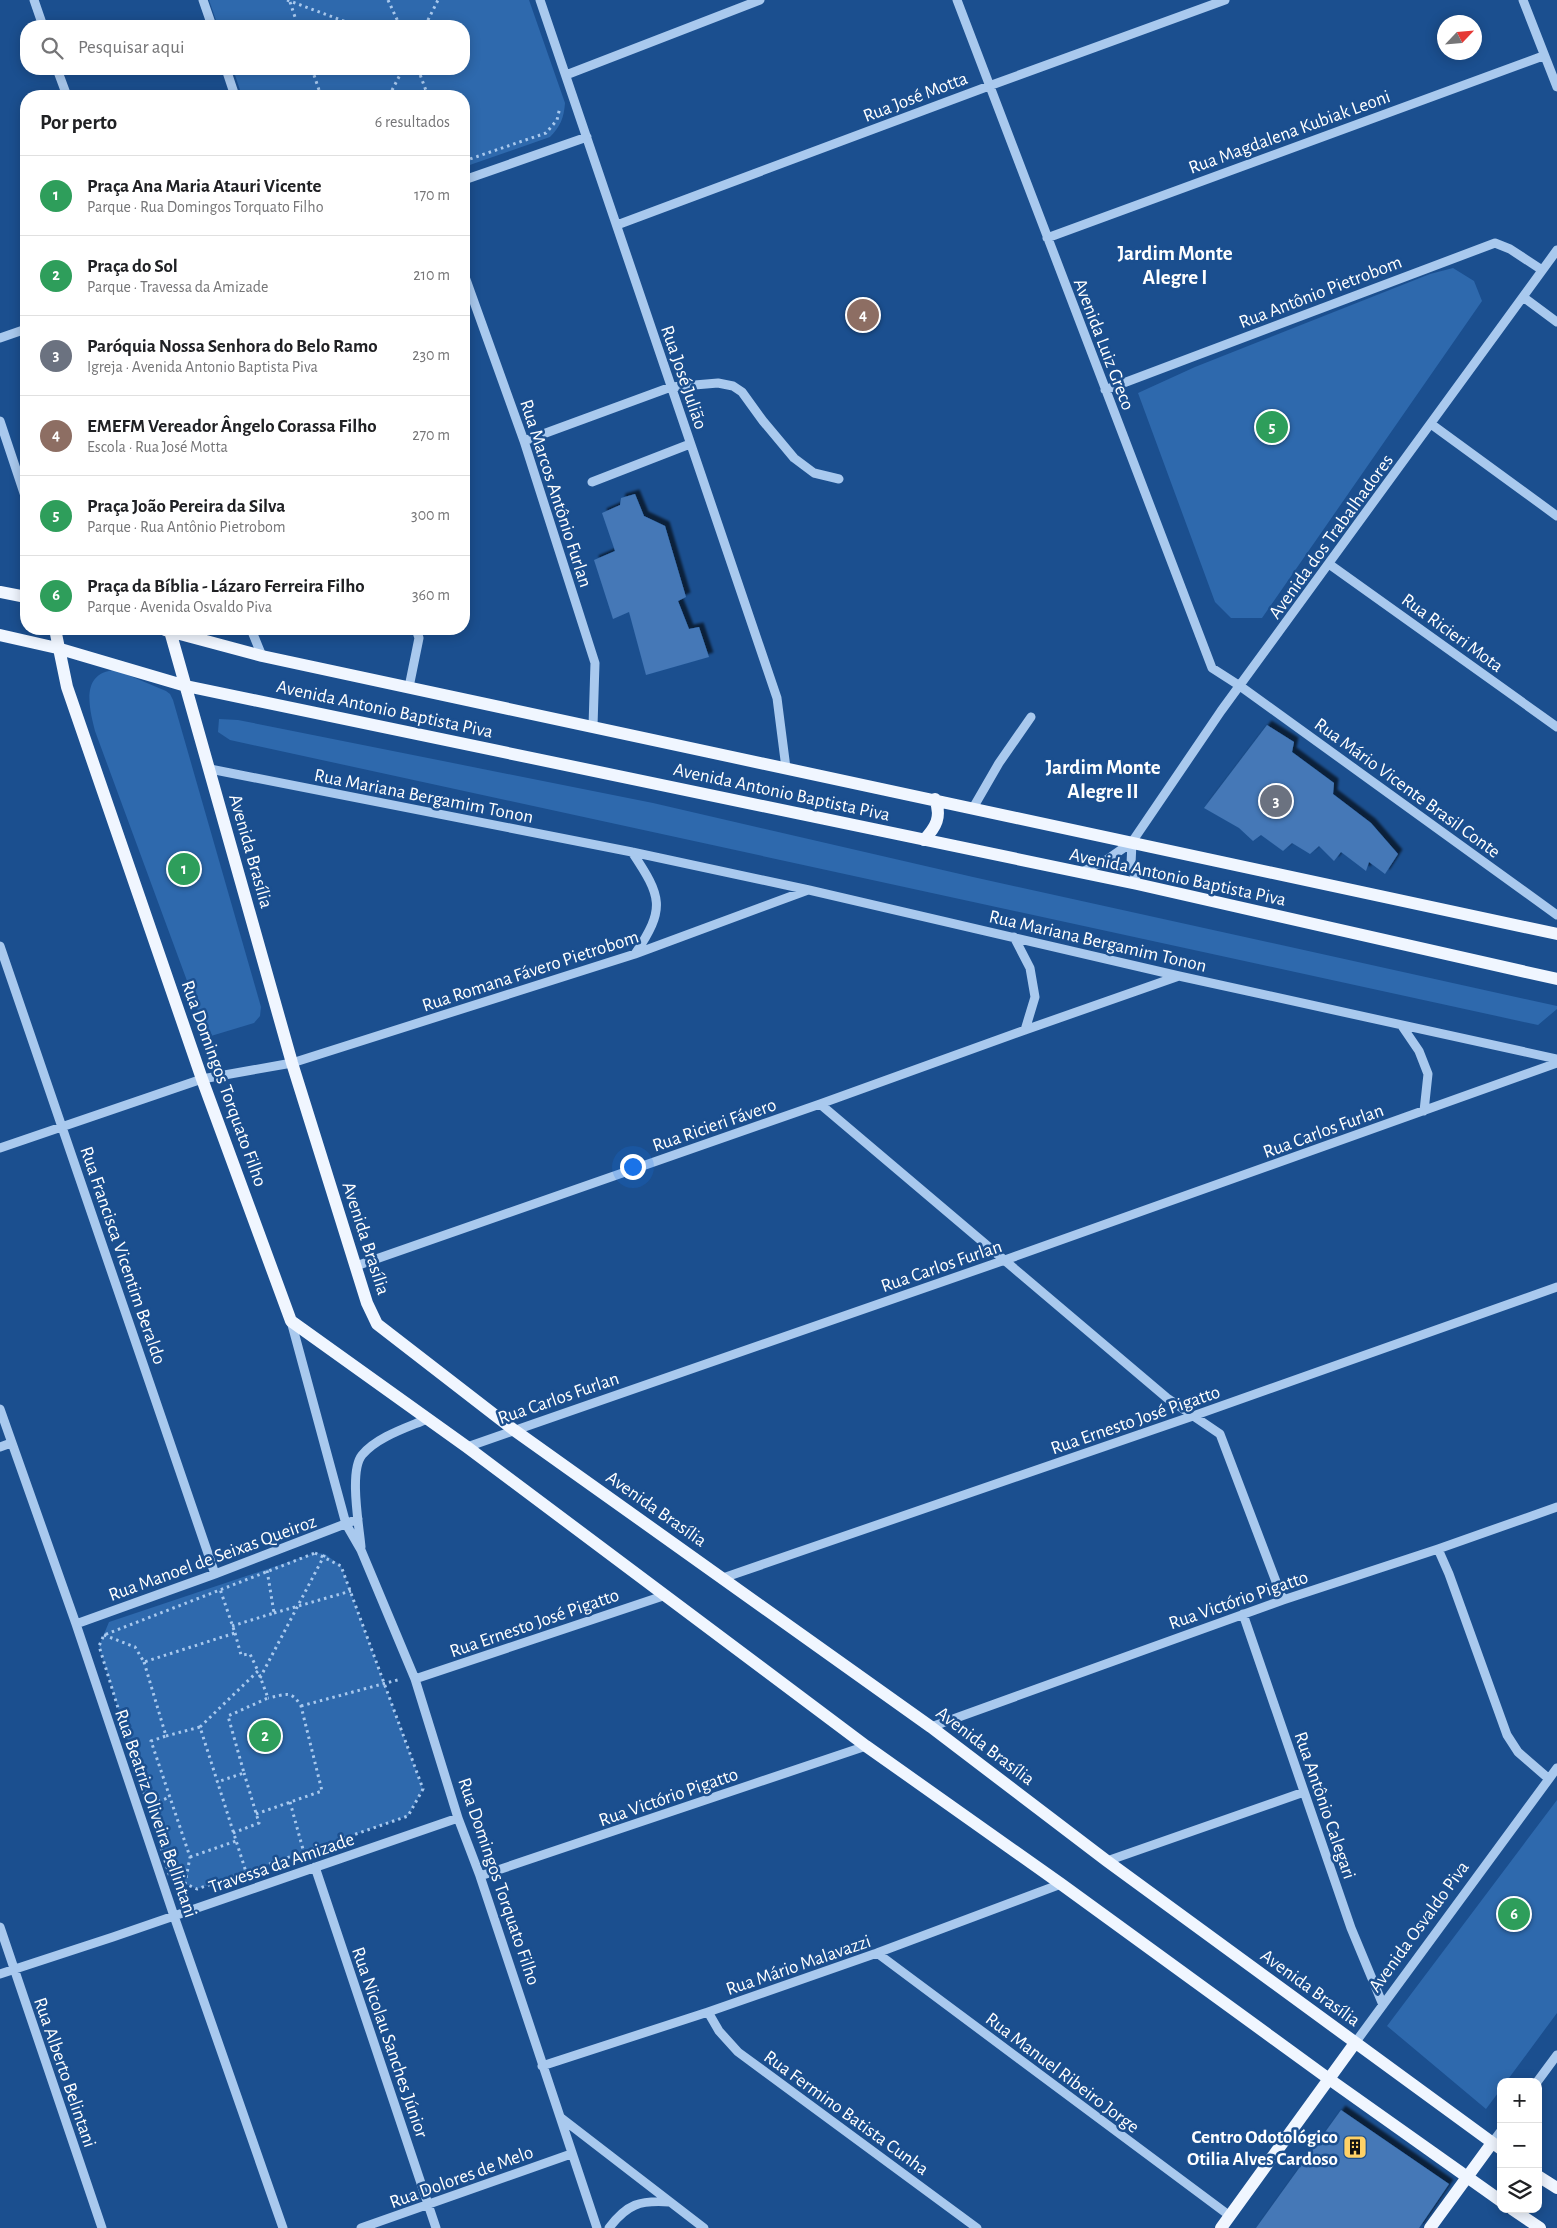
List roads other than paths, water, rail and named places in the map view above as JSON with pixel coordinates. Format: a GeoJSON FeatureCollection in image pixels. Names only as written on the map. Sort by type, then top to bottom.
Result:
{"type":"FeatureCollection","features":[{"type":"Feature","properties":{"kind":"main road"},"geometry":{"type":"LineString","coordinates":[[0,592],[20,596]]}},
{"type":"Feature","properties":{"kind":"main road","name":"Avenida Antonio Baptista Piva"},"geometry":{"type":"LineString","coordinates":[[0,635],[57,648],[186,686],[1137,884],[1557,979]]}},
{"type":"Feature","properties":{"kind":"main road","name":"Rua Domingos Torquato Filho"},"geometry":{"type":"LineString","coordinates":[[56,635],[67,687],[202,1079],[291,1321]]}},
{"type":"Feature","properties":{"kind":"main road","name":"Avenida Brasília"},"geometry":{"type":"LineString","coordinates":[[168,635],[186,686],[292,1063],[367,1303],[377,1324],[514,1430],[931,1727],[1107,1860],[1496,2146]]}},
{"type":"Feature","properties":{"kind":"main road","name":"Avenida Antonio Baptista Piva"},"geometry":{"type":"LineString","coordinates":[[184,635],[262,656],[1557,934]]}},
{"type":"Feature","properties":{"kind":"main road"},"geometry":{"type":"LineString","coordinates":[[924,840],[933,831],[939,817],[939,808],[935,799]]}},
{"type":"Feature","properties":{"kind":"main road"},"geometry":{"type":"LineString","coordinates":[[291,1321],[467,1447],[663,1596],[866,1746],[1061,1884],[1497,2199]]}},
{"type":"Feature","properties":{"kind":"main road","name":"Avenida Osvaldo Piva"},"geometry":{"type":"LineString","coordinates":[[1221,2228],[1355,2043]]}},
{"type":"Feature","properties":{"kind":"main road"},"geometry":{"type":"LineString","coordinates":[[1430,2228],[1467,2178],[1496,2146]]}},
{"type":"Feature","properties":{"kind":"main road"},"geometry":{"type":"LineString","coordinates":[[1542,2179],[1557,2188]]}},
{"type":"Feature","properties":{"kind":"main road"},"geometry":{"type":"LineString","coordinates":[[1518,2213],[1540,2228]]}},
{"type":"Feature","properties":{"kind":"street"},"geometry":{"type":"LineString","coordinates":[[34,0],[41,20]]}},
{"type":"Feature","properties":{"kind":"street"},"geometry":{"type":"LineString","coordinates":[[203,0],[210,20]]}},
{"type":"Feature","properties":{"kind":"street","name":"Rua José Julião"},"geometry":{"type":"LineString","coordinates":[[540,0],[777,698],[786,768]]}},
{"type":"Feature","properties":{"kind":"street"},"geometry":{"type":"LineString","coordinates":[[566,75],[760,0]]}},
{"type":"Feature","properties":{"kind":"street","name":"Avenida Luiz Greco"},"geometry":{"type":"LineString","coordinates":[[957,0],[1212,668],[1240,686]]}},
{"type":"Feature","properties":{"kind":"street","name":"Rua José Motta"},"geometry":{"type":"LineString","coordinates":[[617,225],[1225,0]]}},
{"type":"Feature","properties":{"kind":"street"},"geometry":{"type":"LineString","coordinates":[[1523,0],[1543,56],[1557,87]]}},
{"type":"Feature","properties":{"kind":"street","name":"Rua Magdalena Kubiak Leoni"},"geometry":{"type":"LineString","coordinates":[[1047,238],[1543,56]]}},
{"type":"Feature","properties":{"kind":"street"},"geometry":{"type":"LineString","coordinates":[[59,75],[64,90]]}},
{"type":"Feature","properties":{"kind":"street"},"geometry":{"type":"LineString","coordinates":[[228,75],[233,90]]}},
{"type":"Feature","properties":{"kind":"street"},"geometry":{"type":"LineString","coordinates":[[470,178],[586,138]]}},
{"type":"Feature","properties":{"kind":"street","name":"Rua Antônio Pietrobom"},"geometry":{"type":"LineString","coordinates":[[1106,390],[1495,243],[1510,248],[1542,270]]}},
{"type":"Feature","properties":{"kind":"street","name":"Avenida dos Trabalhadores"},"geometry":{"type":"LineString","coordinates":[[1081,873],[1108,859],[1132,842],[1240,686],[1557,250]]}},
{"type":"Feature","properties":{"kind":"street","name":"Rua Marcos Antônio Furlan"},"geometry":{"type":"LineString","coordinates":[[470,291],[524,441],[595,663],[593,726]]}},
{"type":"Feature","properties":{"kind":"street"},"geometry":{"type":"LineString","coordinates":[[1523,297],[1557,322]]}},
{"type":"Feature","properties":{"kind":"street"},"geometry":{"type":"LineString","coordinates":[[0,338],[20,331]]}},
{"type":"Feature","properties":{"kind":"street"},"geometry":{"type":"LineString","coordinates":[[524,441],[671,387],[718,383],[733,386],[749,400],[763,421],[794,458],[814,473],[840,479]]}},
{"type":"Feature","properties":{"kind":"street"},"geometry":{"type":"LineString","coordinates":[[0,421],[20,481]]}},
{"type":"Feature","properties":{"kind":"street"},"geometry":{"type":"LineString","coordinates":[[1431,424],[1557,516]]}},
{"type":"Feature","properties":{"kind":"street"},"geometry":{"type":"LineString","coordinates":[[592,482],[690,444]]}},
{"type":"Feature","properties":{"kind":"street","name":"Rua Ricieri Mota"},"geometry":{"type":"LineString","coordinates":[[1329,564],[1557,727]]}},
{"type":"Feature","properties":{"kind":"street"},"geometry":{"type":"LineString","coordinates":[[253,635],[262,656]]}},
{"type":"Feature","properties":{"kind":"street"},"geometry":{"type":"LineString","coordinates":[[409,687],[418,635]]}},
{"type":"Feature","properties":{"kind":"street","name":"Rua Mário Vicente Brasil Conte"},"geometry":{"type":"LineString","coordinates":[[1240,686],[1557,915]]}},
{"type":"Feature","properties":{"kind":"street"},"geometry":{"type":"LineString","coordinates":[[973,808],[999,763],[1031,716]]}},
{"type":"Feature","properties":{"kind":"street","name":"Rua Mariana Bergamim Tonon"},"geometry":{"type":"LineString","coordinates":[[210,769],[632,852],[809,890],[1179,976],[1557,1059]]}},
{"type":"Feature","properties":{"kind":"street"},"geometry":{"type":"LineString","coordinates":[[1132,842],[1131,864],[1137,884]]}},
{"type":"Feature","properties":{"kind":"street"},"geometry":{"type":"LineString","coordinates":[[632,852],[652,882],[658,903],[652,929],[635,954]]}},
{"type":"Feature","properties":{"kind":"street","name":"Rua Romana Fávero Pietrobom"},"geometry":{"type":"LineString","coordinates":[[0,1148],[202,1079],[292,1063],[635,954],[809,890]]}},
{"type":"Feature","properties":{"kind":"street"},"geometry":{"type":"LineString","coordinates":[[1014,938],[1030,968],[1035,997],[1024,1030]]}},
{"type":"Feature","properties":{"kind":"street","name":"Rua Francisca Vicentim Beraldo"},"geometry":{"type":"LineString","coordinates":[[0,946],[215,1574]]}},
{"type":"Feature","properties":{"kind":"street","name":"Rua Ricieri Fávero"},"geometry":{"type":"LineString","coordinates":[[356,1266],[1179,976]]}},
{"type":"Feature","properties":{"kind":"street"},"geometry":{"type":"LineString","coordinates":[[1402,1026],[1420,1051],[1428,1074],[1424,1111]]}},
{"type":"Feature","properties":{"kind":"street","name":"Rua Carlos Furlan"},"geometry":{"type":"LineString","coordinates":[[467,1447],[1005,1260],[1557,1063]]}},
{"type":"Feature","properties":{"kind":"street"},"geometry":{"type":"LineString","coordinates":[[820,1104],[1167,1398],[1220,1434],[1283,1600]]}},
{"type":"Feature","properties":{"kind":"street","name":"Rua Ernesto José Pigatto"},"geometry":{"type":"LineString","coordinates":[[722,1578],[1193,1416],[1557,1287]]}},
{"type":"Feature","properties":{"kind":"street","name":"Rua Domingos Torquato Filho"},"geometry":{"type":"LineString","coordinates":[[291,1321],[346,1524],[361,1550],[414,1677],[458,1818],[480,1876],[597,2228]]}},
{"type":"Feature","properties":{"kind":"street","name":"Rua Beatriz Oliveira Bellintani"},"geometry":{"type":"LineString","coordinates":[[0,1408],[283,2228]]}},
{"type":"Feature","properties":{"kind":"street","name":"Rua Domingos Torquato Filho"},"geometry":{"type":"LineString","coordinates":[[361,1550],[354,1478],[362,1456],[381,1440],[427,1419]]}},
{"type":"Feature","properties":{"kind":"street"},"geometry":{"type":"LineString","coordinates":[[0,1447],[12,1443]]}},
{"type":"Feature","properties":{"kind":"street","name":"Rua Victório Pigatto"},"geometry":{"type":"LineString","coordinates":[[931,1727],[1243,1614],[1438,1550],[1557,1507]]}},
{"type":"Feature","properties":{"kind":"street","name":"Rua Manoel de Seixas Queiroz"},"geometry":{"type":"LineString","coordinates":[[76,1624],[215,1574],[358,1519]]}},
{"type":"Feature","properties":{"kind":"street"},"geometry":{"type":"LineString","coordinates":[[1438,1550],[1449,1574],[1507,1735],[1518,1752],[1549,1779]]}},
{"type":"Feature","properties":{"kind":"street","name":"Rua Ernesto José Pigatto"},"geometry":{"type":"LineString","coordinates":[[414,1677],[663,1596]]}},
{"type":"Feature","properties":{"kind":"street","name":"Rua Antônio Calegari"},"geometry":{"type":"LineString","coordinates":[[1243,1614],[1352,1928],[1383,2005]]}},
{"type":"Feature","properties":{"kind":"street","name":"Rua Victório Pigatto"},"geometry":{"type":"LineString","coordinates":[[480,1876],[866,1746]]}},
{"type":"Feature","properties":{"kind":"street","name":"Avenida Osvaldo Piva"},"geometry":{"type":"LineString","coordinates":[[1355,2043],[1557,1768]]}},
{"type":"Feature","properties":{"kind":"street"},"geometry":{"type":"LineString","coordinates":[[1107,1860],[1304,1792]]}},
{"type":"Feature","properties":{"kind":"street","name":"Travessa da Amizade"},"geometry":{"type":"LineString","coordinates":[[0,1974],[458,1818]]}},
{"type":"Feature","properties":{"kind":"street","name":"Rua Nicolau Sanches Júnior"},"geometry":{"type":"LineString","coordinates":[[315,1867],[436,2228]]}},
{"type":"Feature","properties":{"kind":"street","name":"Rua Mário Malavazzi"},"geometry":{"type":"LineString","coordinates":[[542,2066],[708,2012],[877,1953],[1061,1884]]}},
{"type":"Feature","properties":{"kind":"street","name":"Rua Alberto Belintani"},"geometry":{"type":"LineString","coordinates":[[0,1926],[102,2228]]}},
{"type":"Feature","properties":{"kind":"street","name":"Rua Manuel Ribeiro Jorge"},"geometry":{"type":"LineString","coordinates":[[877,1953],[1230,2216]]}},
{"type":"Feature","properties":{"kind":"street","name":"Rua Fermino Batista Cunha"},"geometry":{"type":"LineString","coordinates":[[708,2012],[718,2031],[738,2052],[978,2228]]}},
{"type":"Feature","properties":{"kind":"street"},"geometry":{"type":"LineString","coordinates":[[1540,2078],[1556,2056]]}},
{"type":"Feature","properties":{"kind":"street"},"geometry":{"type":"LineString","coordinates":[[559,2117],[704,2228]]}},
{"type":"Feature","properties":{"kind":"street","name":"Rua Dolores de Melo"},"geometry":{"type":"LineString","coordinates":[[361,2228],[571,2154]]}},
{"type":"Feature","properties":{"kind":"street"},"geometry":{"type":"LineString","coordinates":[[609,2228],[618,2216],[634,2206],[649,2200],[670,2202]]}},
{"type":"Feature","properties":{"kind":"place","name":"EMEFM Vereador Ângelo Corassa Filho"},"geometry":{"type":"Point","coordinates":[863,315]}},
{"type":"Feature","properties":{"kind":"place","name":"Praça João Pereira da Silva"},"geometry":{"type":"Point","coordinates":[1272,427]}},
{"type":"Feature","properties":{"kind":"place","name":"Paróquia Nossa Senhora do Belo Ramo"},"geometry":{"type":"Point","coordinates":[1276,801]}},
{"type":"Feature","properties":{"kind":"place","name":"Praça Ana Maria Atauri Vicente"},"geometry":{"type":"Point","coordinates":[184,869]}},
{"type":"Feature","properties":{"kind":"place","name":"Praça do Sol"},"geometry":{"type":"Point","coordinates":[265,1736]}},
{"type":"Feature","properties":{"kind":"place","name":"Praça da Bíblia - Lázaro Ferreira Filho"},"geometry":{"type":"Point","coordinates":[1514,1914]}},
{"type":"Feature","properties":{"kind":"place","name":"Centro Odotológico Otilia Alves Cardoso"},"geometry":{"type":"Point","coordinates":[1355,2147]}},
{"type":"Feature","properties":{"kind":"district","name":"Jardim Monte Alegre I"},"geometry":{"type":"Point","coordinates":[1175,265]}},
{"type":"Feature","properties":{"kind":"district","name":"Jardim Monte Alegre II"},"geometry":{"type":"Point","coordinates":[1103,779]}}]}
